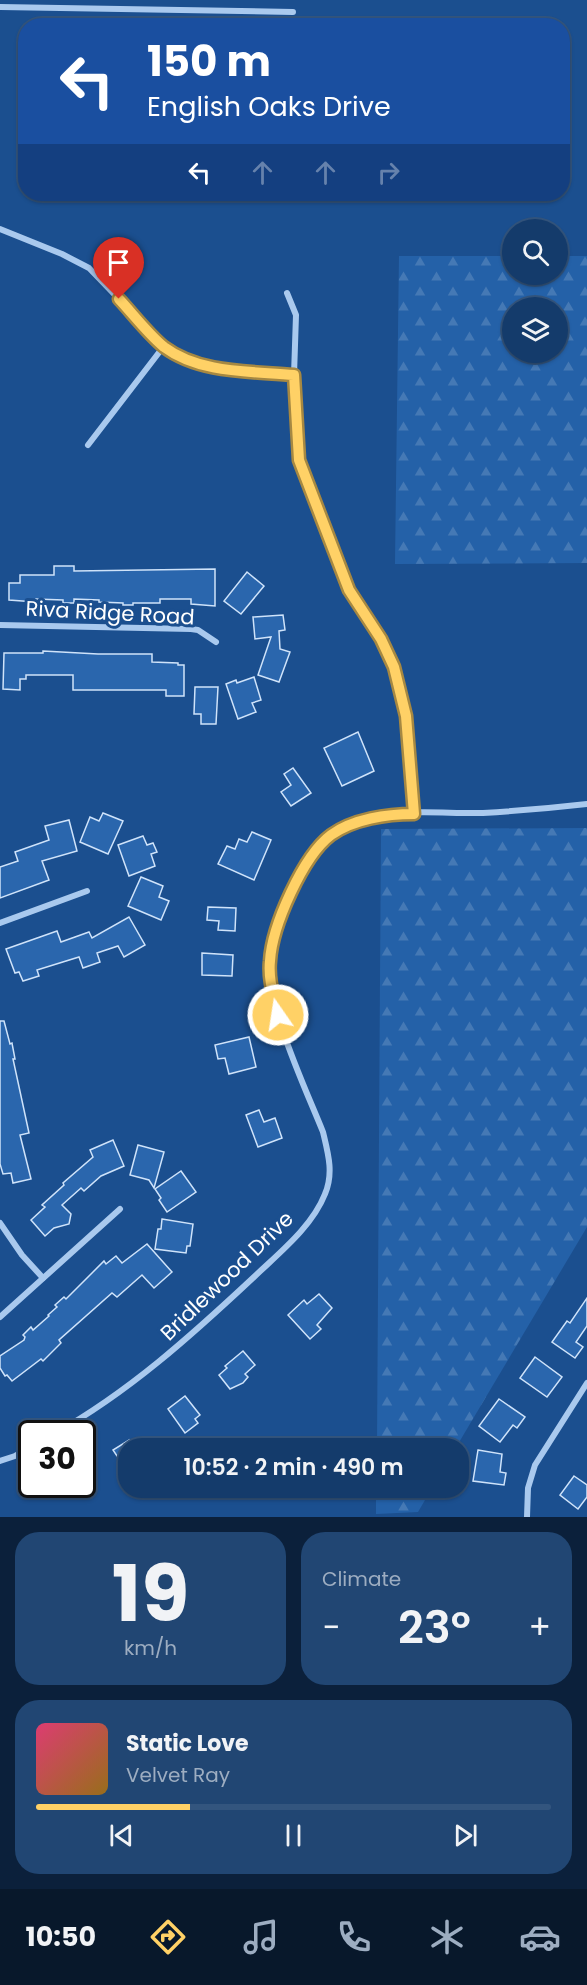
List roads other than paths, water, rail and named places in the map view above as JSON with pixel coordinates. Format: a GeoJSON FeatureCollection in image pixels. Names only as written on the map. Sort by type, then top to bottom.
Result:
{"type":"FeatureCollection","features":[{"type":"Feature","properties":{"kind":"street"},"geometry":{"type":"LineString","coordinates":[[0,7],[92,4],[293,12]]}},
{"type":"Feature","properties":{"kind":"street"},"geometry":{"type":"LineString","coordinates":[[0,229],[62,254],[89,268],[164,346],[184,358],[215,369],[294,375]]}},
{"type":"Feature","properties":{"kind":"street"},"geometry":{"type":"LineString","coordinates":[[287,293],[296,315],[294,375],[299,460],[349,590],[381,639],[394,667],[406,716],[414,814]]}},
{"type":"Feature","properties":{"kind":"street"},"geometry":{"type":"LineString","coordinates":[[88,445],[164,346]]}},
{"type":"Feature","properties":{"kind":"street","name":"Riva Ridge Road"},"geometry":{"type":"LineString","coordinates":[[0,625],[191,629],[204,633],[216,642]]}},
{"type":"Feature","properties":{"kind":"street","name":"Bridlewood Drive"},"geometry":{"type":"LineString","coordinates":[[77,1420],[112,1398],[165,1357],[276,1256],[302,1229],[320,1204],[328,1183],[330,1163],[328,1152],[323,1132],[278,1015],[270,972],[273,943],[295,883],[316,850],[329,836],[343,828],[384,816],[483,813],[587,804]]}},
{"type":"Feature","properties":{"kind":"street"},"geometry":{"type":"LineString","coordinates":[[0,923],[87,891]]}},
{"type":"Feature","properties":{"kind":"street"},"geometry":{"type":"LineString","coordinates":[[0,1317],[120,1209]]}},
{"type":"Feature","properties":{"kind":"street"},"geometry":{"type":"LineString","coordinates":[[0,1223],[43,1278]]}},
{"type":"Feature","properties":{"kind":"street"},"geometry":{"type":"LineString","coordinates":[[527,1517],[528,1488],[535,1466],[587,1383]]}},
{"type":"Feature","properties":{"kind":"street"},"geometry":{"type":"LineString","coordinates":[[0,1461],[18,1454]]}}]}
